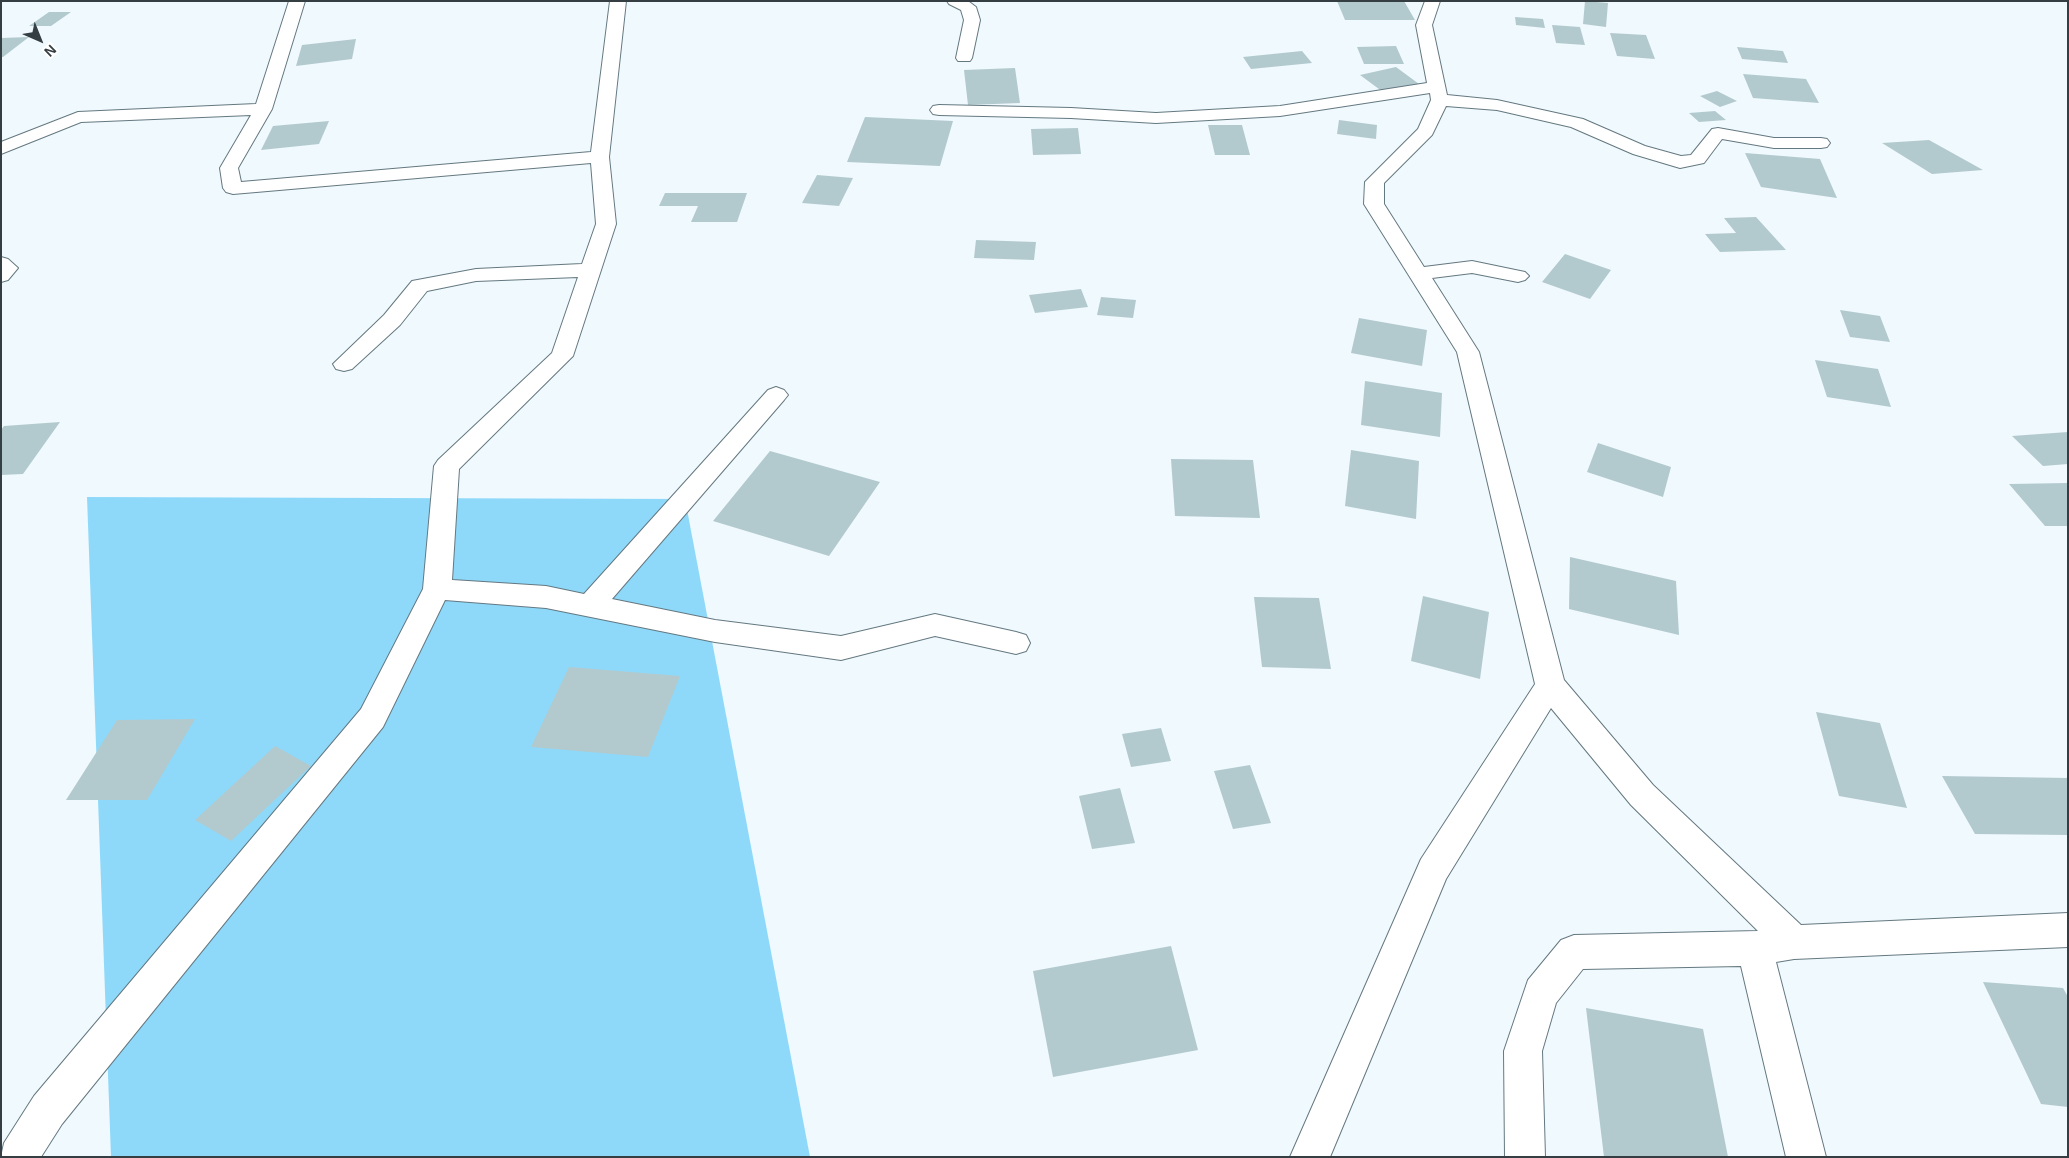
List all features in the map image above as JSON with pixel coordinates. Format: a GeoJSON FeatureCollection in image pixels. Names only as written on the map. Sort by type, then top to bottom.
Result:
{"type":"FeatureCollection","features":[{"type":"Feature","properties":{"kind":"street"},"geometry":{"type":"LineString","coordinates":[[297,1],[262,109],[229,168],[233,188],[600,157]]}},
{"type":"Feature","properties":{"kind":"street"},"geometry":{"type":"LineString","coordinates":[[18,1157],[48,1110],[372,718],[436,589],[447,466],[562,356],[606,224],[600,157],[618,1]]}},
{"type":"Feature","properties":{"kind":"street"},"geometry":{"type":"LineString","coordinates":[[954,1],[968,7],[972,20],[964,58]]}},
{"type":"Feature","properties":{"kind":"street"},"geometry":{"type":"LineString","coordinates":[[1433,1],[1424,24],[1438,94],[1426,131],[1375,182],[1374,204],[1468,352],[1550,685],[1642,795],[1794,942]]}},
{"type":"Feature","properties":{"kind":"street"},"geometry":{"type":"LineString","coordinates":[[939,110],[1071,113],[1156,118],[1280,111],[1438,94],[1577,123],[1639,150],[1680,162],[1697,158],[1718,133],[1774,143],[1821,143]]}},
{"type":"Feature","properties":{"kind":"street"},"geometry":{"type":"LineString","coordinates":[[1,149],[78,117],[262,109]]}},
{"type":"Feature","properties":{"kind":"street"},"geometry":{"type":"LineString","coordinates":[[1,263],[8,268],[1,276]]}},
{"type":"Feature","properties":{"kind":"street"},"geometry":{"type":"LineString","coordinates":[[1418,274],[1472,267],[1518,276]]}},
{"type":"Feature","properties":{"kind":"street"},"geometry":{"type":"LineString","coordinates":[[344,364],[392,320],[420,286],[476,275],[591,270]]}},
{"type":"Feature","properties":{"kind":"street"},"geometry":{"type":"LineString","coordinates":[[591,605],[776,395]]}},
{"type":"Feature","properties":{"kind":"street"},"geometry":{"type":"LineString","coordinates":[[436,589],[546,597],[715,631],[841,648],[935,625],[1016,643]]}},
{"type":"Feature","properties":{"kind":"street"},"geometry":{"type":"LineString","coordinates":[[1310,1157],[1433,870],[1550,685]]}},
{"type":"Feature","properties":{"kind":"street"},"geometry":{"type":"LineString","coordinates":[[1525,1157],[1523,1051],[1541,993],[1574,952],[1755,949],[1794,942],[2068,930]]}},
{"type":"Feature","properties":{"kind":"street"},"geometry":{"type":"LineString","coordinates":[[1755,949],[1806,1157]]}},
{"type":"Feature","properties":{"kind":"shaded area"},"geometry":{"type":"Polygon","coordinates":[[[87,497],[685,499],[810,1157],[111,1157],[87,497]]]}},
{"type":"Feature","properties":{"kind":"building"},"geometry":{"type":"Polygon","coordinates":[[[1337,1],[1404,1],[1415,20],[1345,20],[1337,1]]]}},
{"type":"Feature","properties":{"kind":"building"},"geometry":{"type":"Polygon","coordinates":[[[1585,1],[1608,3],[1606,27],[1583,24],[1585,1]]]}},
{"type":"Feature","properties":{"kind":"building"},"geometry":{"type":"Polygon","coordinates":[[[49,12],[71,12],[51,26],[29,26],[49,12]]]}},
{"type":"Feature","properties":{"kind":"building"},"geometry":{"type":"Polygon","coordinates":[[[1515,17],[1543,19],[1545,28],[1516,25],[1515,17]]]}},
{"type":"Feature","properties":{"kind":"building"},"geometry":{"type":"Polygon","coordinates":[[[1552,25],[1580,27],[1585,45],[1556,43],[1552,25]]]}},
{"type":"Feature","properties":{"kind":"building"},"geometry":{"type":"Polygon","coordinates":[[[1610,33],[1646,35],[1655,59],[1617,56],[1610,33]]]}},
{"type":"Feature","properties":{"kind":"building"},"geometry":{"type":"Polygon","coordinates":[[[29,37],[3,57],[1,57],[1,38],[29,37]]]}},
{"type":"Feature","properties":{"kind":"building"},"geometry":{"type":"Polygon","coordinates":[[[356,39],[352,59],[296,66],[302,45],[356,39]]]}},
{"type":"Feature","properties":{"kind":"building"},"geometry":{"type":"Polygon","coordinates":[[[1396,46],[1404,64],[1364,64],[1357,47],[1396,46]]]}},
{"type":"Feature","properties":{"kind":"building"},"geometry":{"type":"Polygon","coordinates":[[[1737,47],[1783,51],[1788,63],[1742,59],[1737,47]]]}},
{"type":"Feature","properties":{"kind":"building"},"geometry":{"type":"Polygon","coordinates":[[[1302,51],[1312,63],[1251,69],[1243,57],[1302,51]]]}},
{"type":"Feature","properties":{"kind":"building"},"geometry":{"type":"Polygon","coordinates":[[[1396,67],[1419,84],[1383,92],[1360,75],[1396,67]]]}},
{"type":"Feature","properties":{"kind":"building"},"geometry":{"type":"Polygon","coordinates":[[[1015,68],[1020,103],[968,105],[964,70],[1015,68]]]}},
{"type":"Feature","properties":{"kind":"building"},"geometry":{"type":"Polygon","coordinates":[[[1743,74],[1806,79],[1819,103],[1753,98],[1743,74]]]}},
{"type":"Feature","properties":{"kind":"building"},"geometry":{"type":"Polygon","coordinates":[[[1717,91],[1737,101],[1720,107],[1700,96],[1717,91]]]}},
{"type":"Feature","properties":{"kind":"building"},"geometry":{"type":"Polygon","coordinates":[[[1715,111],[1726,120],[1699,122],[1689,113],[1715,111]]]}},
{"type":"Feature","properties":{"kind":"building"},"geometry":{"type":"Polygon","coordinates":[[[865,117],[953,121],[940,166],[847,162],[865,117]]]}},
{"type":"Feature","properties":{"kind":"building"},"geometry":{"type":"Polygon","coordinates":[[[1339,120],[1377,125],[1376,139],[1337,134],[1339,120]]]}},
{"type":"Feature","properties":{"kind":"building"},"geometry":{"type":"Polygon","coordinates":[[[329,121],[319,144],[261,150],[273,126],[329,121]]]}},
{"type":"Feature","properties":{"kind":"building"},"geometry":{"type":"Polygon","coordinates":[[[1208,125],[1242,125],[1250,155],[1215,155],[1208,125]]]}},
{"type":"Feature","properties":{"kind":"building"},"geometry":{"type":"Polygon","coordinates":[[[1078,128],[1081,154],[1033,155],[1031,129],[1078,128]]]}},
{"type":"Feature","properties":{"kind":"building"},"geometry":{"type":"Polygon","coordinates":[[[1929,140],[1983,170],[1932,174],[1882,143],[1929,140]]]}},
{"type":"Feature","properties":{"kind":"building"},"geometry":{"type":"Polygon","coordinates":[[[1745,153],[1820,159],[1837,198],[1761,187],[1745,153]]]}},
{"type":"Feature","properties":{"kind":"building"},"geometry":{"type":"Polygon","coordinates":[[[817,175],[853,178],[839,206],[802,203],[817,175]]]}},
{"type":"Feature","properties":{"kind":"building"},"geometry":{"type":"Polygon","coordinates":[[[665,193],[747,193],[737,222],[691,222],[698,206],[659,206],[665,193]]]}},
{"type":"Feature","properties":{"kind":"building"},"geometry":{"type":"Polygon","coordinates":[[[1756,217],[1786,250],[1720,252],[1705,234],[1736,233],[1724,218],[1756,217]]]}},
{"type":"Feature","properties":{"kind":"building"},"geometry":{"type":"Polygon","coordinates":[[[976,240],[1036,242],[1034,260],[974,258],[976,240]]]}},
{"type":"Feature","properties":{"kind":"building"},"geometry":{"type":"Polygon","coordinates":[[[1565,254],[1611,270],[1590,299],[1542,282],[1565,254]]]}},
{"type":"Feature","properties":{"kind":"building"},"geometry":{"type":"Polygon","coordinates":[[[1081,289],[1088,307],[1035,313],[1029,295],[1081,289]]]}},
{"type":"Feature","properties":{"kind":"building"},"geometry":{"type":"Polygon","coordinates":[[[1101,297],[1136,300],[1133,318],[1097,315],[1101,297]]]}},
{"type":"Feature","properties":{"kind":"building"},"geometry":{"type":"Polygon","coordinates":[[[1840,310],[1880,316],[1890,342],[1850,337],[1840,310]]]}},
{"type":"Feature","properties":{"kind":"building"},"geometry":{"type":"Polygon","coordinates":[[[1359,318],[1427,330],[1422,366],[1351,353],[1359,318]]]}},
{"type":"Feature","properties":{"kind":"building"},"geometry":{"type":"Polygon","coordinates":[[[1815,360],[1878,369],[1891,407],[1827,397],[1815,360]]]}},
{"type":"Feature","properties":{"kind":"building"},"geometry":{"type":"Polygon","coordinates":[[[1365,381],[1442,393],[1440,437],[1361,425],[1365,381]]]}},
{"type":"Feature","properties":{"kind":"building"},"geometry":{"type":"Polygon","coordinates":[[[60,422],[23,474],[1,475],[1,430],[4,426],[60,422]]]}},
{"type":"Feature","properties":{"kind":"building"},"geometry":{"type":"Polygon","coordinates":[[[2068,432],[2068,464],[2043,466],[2012,436],[2068,432]]]}},
{"type":"Feature","properties":{"kind":"building"},"geometry":{"type":"Polygon","coordinates":[[[1598,443],[1671,467],[1663,497],[1587,472],[1598,443]]]}},
{"type":"Feature","properties":{"kind":"building"},"geometry":{"type":"Polygon","coordinates":[[[1351,450],[1419,461],[1416,519],[1345,506],[1351,450]]]}},
{"type":"Feature","properties":{"kind":"building"},"geometry":{"type":"Polygon","coordinates":[[[770,451],[880,482],[829,556],[713,521],[770,451]]]}},
{"type":"Feature","properties":{"kind":"building"},"geometry":{"type":"Polygon","coordinates":[[[1171,459],[1253,460],[1260,518],[1175,516],[1171,459]]]}},
{"type":"Feature","properties":{"kind":"building"},"geometry":{"type":"Polygon","coordinates":[[[2068,483],[2068,526],[2045,526],[2009,484],[2068,483]]]}},
{"type":"Feature","properties":{"kind":"building"},"geometry":{"type":"Polygon","coordinates":[[[1570,557],[1676,581],[1679,635],[1569,609],[1570,557]]]}},
{"type":"Feature","properties":{"kind":"building"},"geometry":{"type":"Polygon","coordinates":[[[1423,596],[1489,612],[1480,679],[1411,661],[1423,596]]]}},
{"type":"Feature","properties":{"kind":"building"},"geometry":{"type":"Polygon","coordinates":[[[1254,597],[1319,598],[1331,669],[1262,667],[1254,597]]]}},
{"type":"Feature","properties":{"kind":"building"},"geometry":{"type":"Polygon","coordinates":[[[569,667],[680,676],[648,757],[531,747],[569,667]]]}},
{"type":"Feature","properties":{"kind":"building"},"geometry":{"type":"Polygon","coordinates":[[[1816,712],[1880,723],[1907,808],[1839,796],[1816,712]]]}},
{"type":"Feature","properties":{"kind":"building"},"geometry":{"type":"Polygon","coordinates":[[[195,719],[147,800],[66,800],[117,720],[195,719]]]}},
{"type":"Feature","properties":{"kind":"building"},"geometry":{"type":"Polygon","coordinates":[[[1161,728],[1171,761],[1131,767],[1122,734],[1161,728]]]}},
{"type":"Feature","properties":{"kind":"building"},"geometry":{"type":"Polygon","coordinates":[[[275,746],[311,766],[231,841],[195,820],[275,746]]]}},
{"type":"Feature","properties":{"kind":"building"},"geometry":{"type":"Polygon","coordinates":[[[1250,765],[1271,823],[1233,829],[1214,771],[1250,765]]]}},
{"type":"Feature","properties":{"kind":"building"},"geometry":{"type":"Polygon","coordinates":[[[1942,776],[2068,778],[2068,835],[1975,834],[1942,776]]]}},
{"type":"Feature","properties":{"kind":"building"},"geometry":{"type":"Polygon","coordinates":[[[1120,788],[1135,843],[1092,849],[1079,796],[1120,788]]]}},
{"type":"Feature","properties":{"kind":"building"},"geometry":{"type":"Polygon","coordinates":[[[1171,946],[1198,1050],[1053,1077],[1033,971],[1171,946]]]}},
{"type":"Feature","properties":{"kind":"building"},"geometry":{"type":"Polygon","coordinates":[[[1983,982],[2063,988],[2068,997],[2068,1107],[2041,1104],[1983,982]]]}},
{"type":"Feature","properties":{"kind":"building"},"geometry":{"type":"Polygon","coordinates":[[[1586,1008],[1703,1029],[1728,1157],[1604,1157],[1586,1008]]]}}]}
